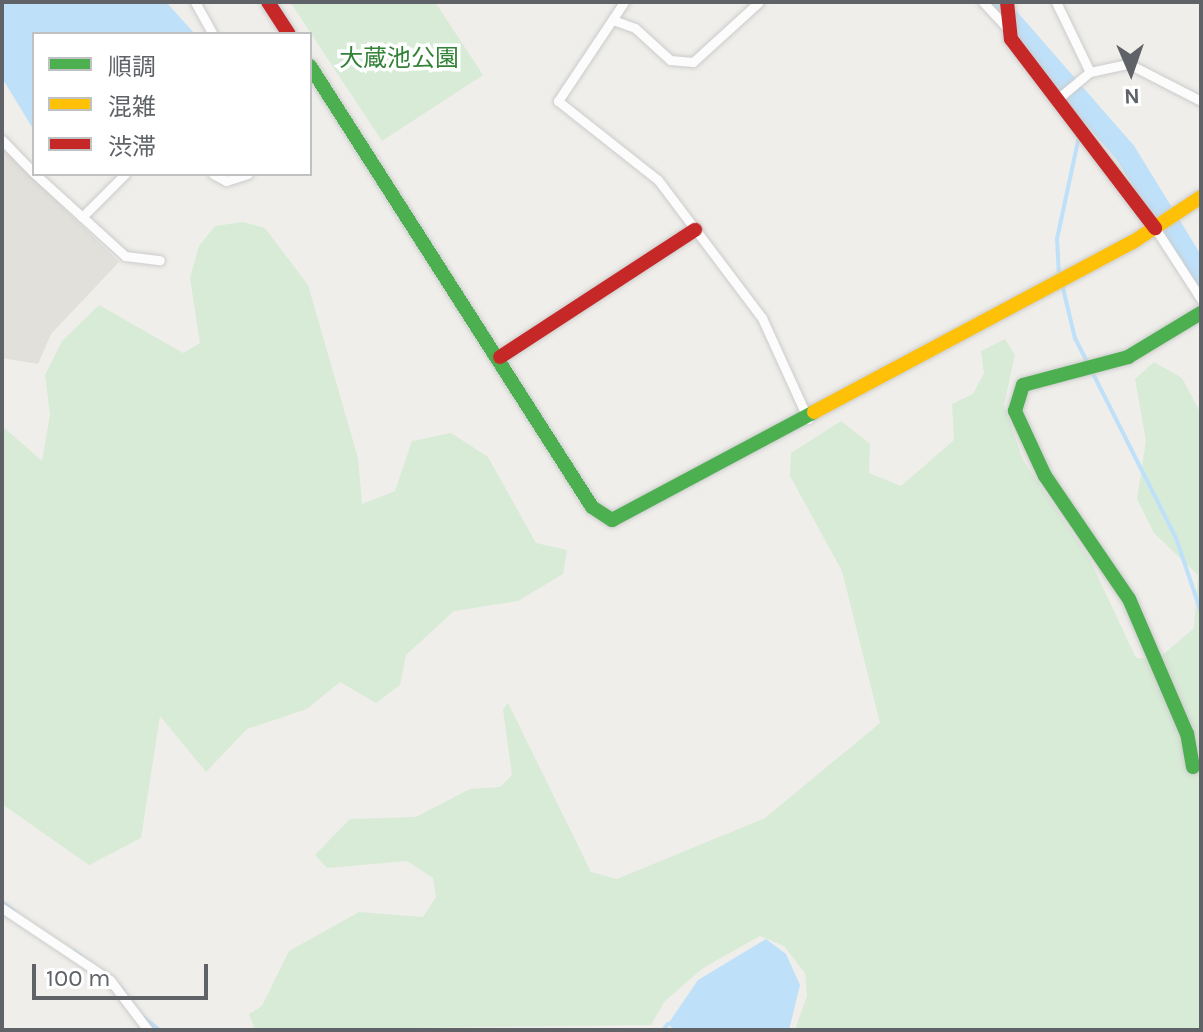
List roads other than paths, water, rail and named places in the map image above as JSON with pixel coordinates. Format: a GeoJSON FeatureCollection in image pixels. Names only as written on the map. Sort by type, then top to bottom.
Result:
{"type":"FeatureCollection","features":[{"type":"Feature","properties":{"kind":"street"},"geometry":{"type":"LineString","coordinates":[[195,2],[212,32]]}},
{"type":"Feature","properties":{"kind":"street"},"geometry":{"type":"LineString","coordinates":[[624,2],[558,101],[658,180],[762,318],[808,419]]}},
{"type":"Feature","properties":{"kind":"street"},"geometry":{"type":"LineString","coordinates":[[613,20],[635,28],[670,60],[693,62],[759,2]]}},
{"type":"Feature","properties":{"kind":"street"},"geometry":{"type":"LineString","coordinates":[[983,2],[1008,18],[1201,299]]}},
{"type":"Feature","properties":{"kind":"street"},"geometry":{"type":"LineString","coordinates":[[1056,2],[1090,72]]}},
{"type":"Feature","properties":{"kind":"street"},"geometry":{"type":"LineString","coordinates":[[275,4],[288,32]]}},
{"type":"Feature","properties":{"kind":"street"},"geometry":{"type":"LineString","coordinates":[[1061,96],[1090,72],[1129,64],[1201,101]]}},
{"type":"Feature","properties":{"kind":"street"},"geometry":{"type":"LineString","coordinates":[[312,69],[500,357],[592,507],[612,520],[808,419],[1155,228],[1201,197]]}},
{"type":"Feature","properties":{"kind":"street"},"geometry":{"type":"LineString","coordinates":[[2,140],[32,168]]}},
{"type":"Feature","properties":{"kind":"street"},"geometry":{"type":"LineString","coordinates":[[40,176],[125,256],[160,260]]}},
{"type":"Feature","properties":{"kind":"street"},"geometry":{"type":"LineString","coordinates":[[82,217],[123,176]]}},
{"type":"Feature","properties":{"kind":"street"},"geometry":{"type":"LineString","coordinates":[[217,176],[226,181],[242,176]]}},
{"type":"Feature","properties":{"kind":"street"},"geometry":{"type":"LineString","coordinates":[[500,357],[695,230]]}},
{"type":"Feature","properties":{"kind":"street"},"geometry":{"type":"LineString","coordinates":[[1193,767],[1187,734],[1129,599],[1045,476],[1015,411],[1023,385],[1128,357],[1201,313]]}},
{"type":"Feature","properties":{"kind":"street"},"geometry":{"type":"LineString","coordinates":[[2,908],[110,980],[142,1028]]}},
{"type":"Feature","properties":{"kind":"water"},"geometry":{"type":"Polygon","coordinates":[[[2,2],[166,2],[193,32],[32,32],[32,127],[2,78],[2,2]]]}},
{"type":"Feature","properties":{"kind":"water"},"geometry":{"type":"Polygon","coordinates":[[[766,939],[786,954],[800,985],[789,1030],[674,1030],[668,1024],[698,980],[766,939]]]}},
{"type":"Feature","properties":{"kind":"waterway"},"geometry":{"type":"LineString","coordinates":[[994,2],[1125,152],[1201,276]]}},
{"type":"Feature","properties":{"kind":"waterway"},"geometry":{"type":"LineString","coordinates":[[1082,123],[1084,113]]}},
{"type":"Feature","properties":{"kind":"waterway"},"geometry":{"type":"LineString","coordinates":[[1059,276],[1057,239],[1079,136]]}},
{"type":"Feature","properties":{"kind":"waterway"},"geometry":{"type":"LineString","coordinates":[[1062,284],[1075,338],[1176,538],[1201,612]]}},
{"type":"Feature","properties":{"kind":"waterway"},"geometry":{"type":"LineString","coordinates":[[2,902],[14,911]]}},
{"type":"Feature","properties":{"kind":"waterway"},"geometry":{"type":"LineString","coordinates":[[74,951],[123,990]]}},
{"type":"Feature","properties":{"kind":"waterway"},"geometry":{"type":"LineString","coordinates":[[142,1016],[159,1030]]}},
{"type":"Feature","properties":{"kind":"waterway"},"geometry":{"type":"LineString","coordinates":[[663,1030],[668,1024]]}},
{"type":"Feature","properties":{"kind":"park label","name":"大蔵池公園"},"geometry":{"type":"Point","coordinates":[399,59]}}]}
